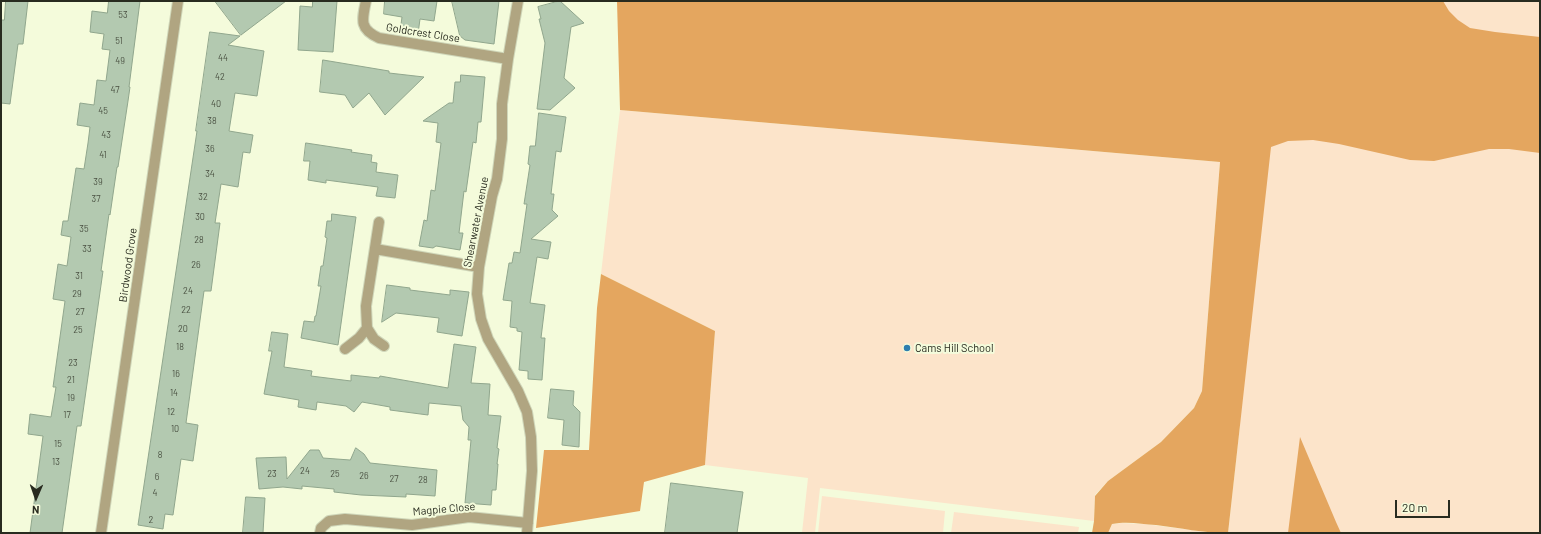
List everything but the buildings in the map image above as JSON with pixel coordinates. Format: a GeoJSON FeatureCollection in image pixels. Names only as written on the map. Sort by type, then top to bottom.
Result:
{"type":"FeatureCollection","features":[{"type":"Feature","properties":{"kind":"street","name":"Birdwood Grove"},"geometry":{"type":"LineString","coordinates":[[101,533],[178,1]]}},
{"type":"Feature","properties":{"kind":"street","name":"Goldcrest Close"},"geometry":{"type":"LineString","coordinates":[[366,1],[362,20],[365,29],[370,34],[379,38],[508,59]]}},
{"type":"Feature","properties":{"kind":"street","name":"Shearwater Avenue"},"geometry":{"type":"LineString","coordinates":[[518,1],[502,104],[502,139],[497,179],[492,196],[478,267],[477,294],[481,319],[488,339],[518,391],[526,412],[531,437],[532,471],[527,528]]}},
{"type":"Feature","properties":{"kind":"street"},"geometry":{"type":"LineString","coordinates":[[379,222],[366,306],[367,328],[374,339],[384,346]]}},
{"type":"Feature","properties":{"kind":"street"},"geometry":{"type":"LineString","coordinates":[[375,249],[478,267]]}},
{"type":"Feature","properties":{"kind":"street"},"geometry":{"type":"LineString","coordinates":[[345,349],[359,338],[367,328]]}},
{"type":"Feature","properties":{"kind":"street","name":"Magpie Close"},"geometry":{"type":"LineString","coordinates":[[320,533],[321,528],[329,521],[345,519],[412,525],[469,517],[527,528]]}},
{"type":"Feature","properties":{"kind":"shaded area"},"geometry":{"type":"Polygon","coordinates":[[[617,1],[1443,1],[1449,11],[1458,20],[1470,28],[1540,37],[1540,153],[1509,149],[1489,149],[1434,161],[1410,160],[1339,144],[1313,140],[1288,141],[1271,147],[1228,533],[1156,525],[1118,523],[1112,524],[1108,533],[1092,533],[1095,496],[1108,481],[1161,442],[1194,408],[1202,391],[1220,162],[620,110],[617,1]]]}},
{"type":"Feature","properties":{"kind":"shaded area"},"geometry":{"type":"Polygon","coordinates":[[[1120,1],[1540,1],[1540,533],[1228,533],[1240,425],[1240,163],[1120,1]]]}},
{"type":"Feature","properties":{"kind":"shaded area","name":"Cams Hill School"},"geometry":{"type":"Polygon","coordinates":[[[620,110],[1220,162],[1202,391],[1194,408],[1161,442],[1108,481],[1095,495],[1094,521],[820,488],[815,533],[802,533],[808,478],[705,465],[715,331],[601,274],[620,110]]]}},
{"type":"Feature","properties":{"kind":"shaded area"},"geometry":{"type":"Polygon","coordinates":[[[601,274],[715,331],[705,465],[644,482],[640,511],[536,528],[544,450],[589,450],[597,308],[601,274]]]}},
{"type":"Feature","properties":{"kind":"shaded area"},"geometry":{"type":"Polygon","coordinates":[[[1300,437],[1336,522],[1341,533],[1288,533],[1300,437]]]}},
{"type":"Feature","properties":{"kind":"shaded area"},"geometry":{"type":"Polygon","coordinates":[[[822,496],[945,511],[943,533],[818,533],[822,496]]]}},
{"type":"Feature","properties":{"kind":"shaded area"},"geometry":{"type":"Polygon","coordinates":[[[954,512],[1079,527],[1078,533],[951,533],[954,512]]]}},
{"type":"Feature","properties":{"kind":"shaded area"},"geometry":{"type":"Polygon","coordinates":[[[1112,524],[1145,524],[1216,533],[1108,533],[1112,524]]]}},
{"type":"Feature","properties":{"kind":"place","name":"Cams Hill School"},"geometry":{"type":"Point","coordinates":[907,348]}}]}
